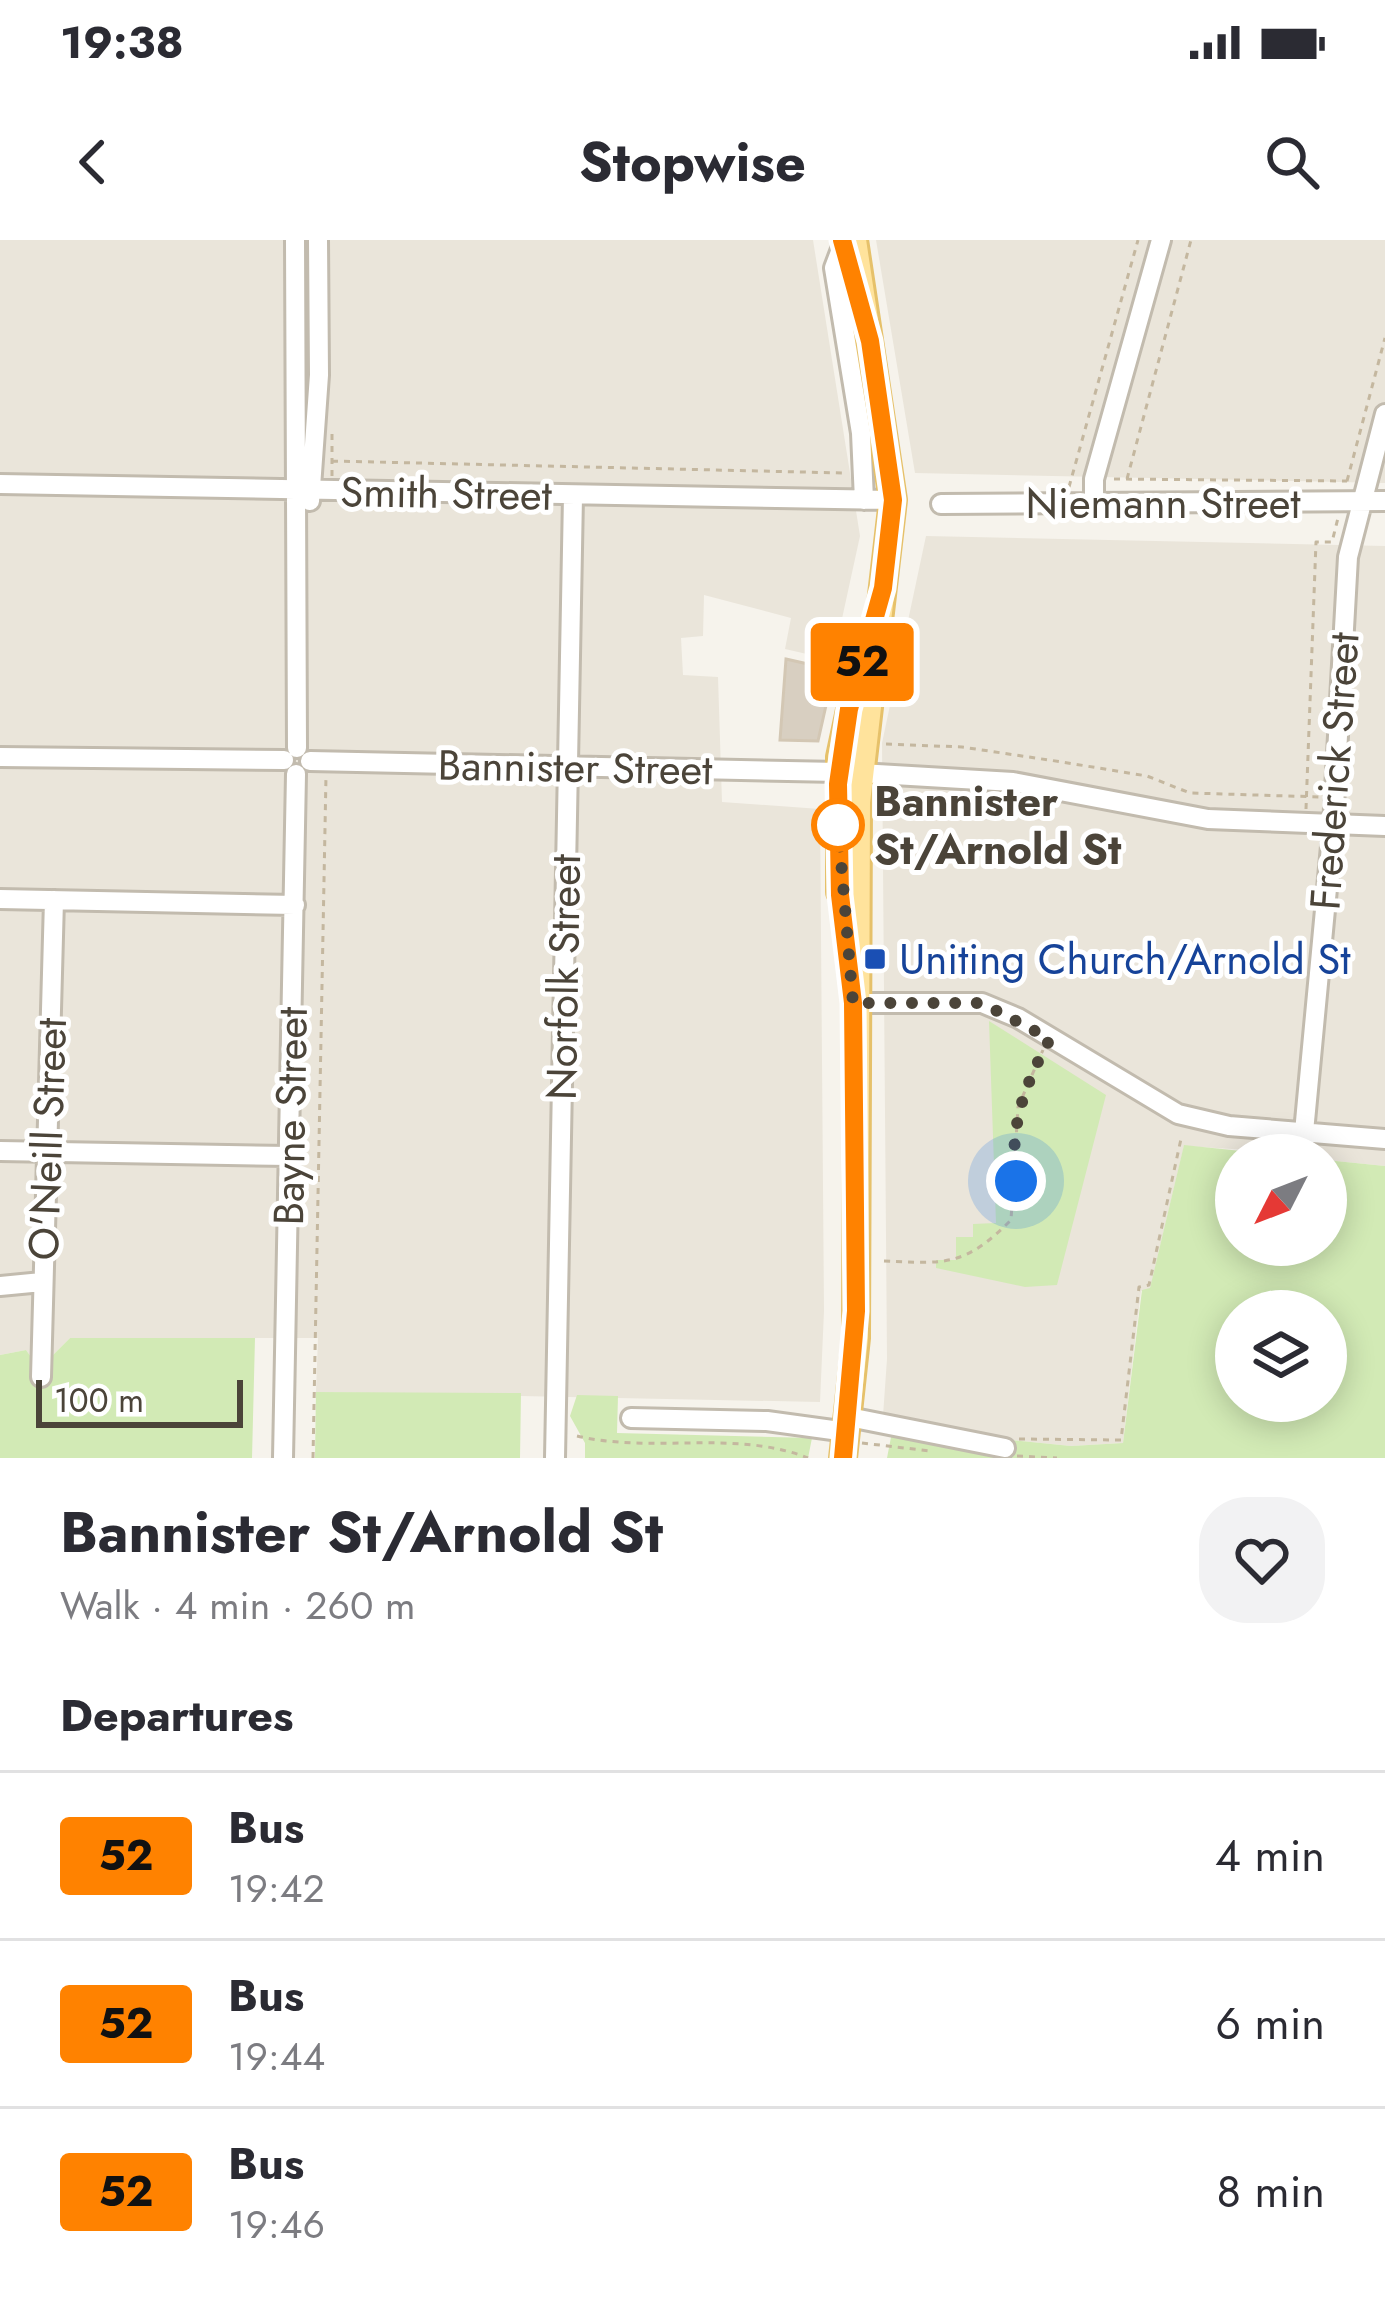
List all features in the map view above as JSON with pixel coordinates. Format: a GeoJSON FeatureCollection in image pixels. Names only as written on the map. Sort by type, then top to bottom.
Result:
{"type":"FeatureCollection","features":[{"type":"Feature","properties":{"kind":"main road"},"geometry":{"type":"LineString","coordinates":[[843,1458],[856,1311],[849,773],[893,500],[870,341],[846,241]]}},
{"type":"Feature","properties":{"kind":"street","name":"Bayne Street"},"geometry":{"type":"LineString","coordinates":[[295,240],[304,490]]}},
{"type":"Feature","properties":{"kind":"street","name":"Bayne Street"},"geometry":{"type":"LineString","coordinates":[[283,1458],[295,905],[303,763],[300,565],[319,375],[318,240]]}},
{"type":"Feature","properties":{"kind":"street"},"geometry":{"type":"LineString","coordinates":[[1094,503],[1094,479],[1161,240]]}},
{"type":"Feature","properties":{"kind":"street"},"geometry":{"type":"LineString","coordinates":[[846,241],[834,268],[861,433],[864,500]]}},
{"type":"Feature","properties":{"kind":"street","name":"Frederick Street"},"geometry":{"type":"LineString","coordinates":[[1304,1132],[1333,825],[1352,498],[1385,414]]}},
{"type":"Feature","properties":{"kind":"street","name":"Smith Street"},"geometry":{"type":"LineString","coordinates":[[0,484],[893,500]]}},
{"type":"Feature","properties":{"kind":"street","name":"Norfolk Street"},"geometry":{"type":"LineString","coordinates":[[555,1458],[573,496]]}},
{"type":"Feature","properties":{"kind":"street","name":"Niemann Street"},"geometry":{"type":"LineString","coordinates":[[941,504],[1385,501]]}},
{"type":"Feature","properties":{"kind":"street","name":"Bannister Street"},"geometry":{"type":"LineString","coordinates":[[0,757],[849,773],[1012,782],[1208,819],[1385,826]]}},
{"type":"Feature","properties":{"kind":"street"},"geometry":{"type":"LineString","coordinates":[[0,899],[295,905]]}},
{"type":"Feature","properties":{"kind":"street","name":"O'Neill Street"},"geometry":{"type":"LineString","coordinates":[[41,1377],[54,900]]}},
{"type":"Feature","properties":{"kind":"street"},"geometry":{"type":"LineString","coordinates":[[853,1003],[982,1003],[1178,1114],[1385,1138]]}},
{"type":"Feature","properties":{"kind":"street"},"geometry":{"type":"LineString","coordinates":[[0,1150],[289,1156]]}},
{"type":"Feature","properties":{"kind":"street"},"geometry":{"type":"LineString","coordinates":[[0,1286],[42,1282]]}},
{"type":"Feature","properties":{"kind":"street"},"geometry":{"type":"LineString","coordinates":[[631,1418],[848,1425],[1009,1443]]}},
{"type":"Feature","properties":{"kind":"path"},"geometry":{"type":"LineString","coordinates":[[1064,503],[1138,240]]}},
{"type":"Feature","properties":{"kind":"path"},"geometry":{"type":"LineString","coordinates":[[1127,479],[1191,240]]}},
{"type":"Feature","properties":{"kind":"path"},"geometry":{"type":"LineString","coordinates":[[1352,498],[1347,481],[1385,338]]}},
{"type":"Feature","properties":{"kind":"path"},"geometry":{"type":"LineString","coordinates":[[318,461],[856,473]]}},
{"type":"Feature","properties":{"kind":"path"},"geometry":{"type":"LineString","coordinates":[[1114,479],[1347,481]]}},
{"type":"Feature","properties":{"kind":"path"},"geometry":{"type":"LineString","coordinates":[[1306,812],[1316,542],[1332,542],[1340,510]]}},
{"type":"Feature","properties":{"kind":"path"},"geometry":{"type":"LineString","coordinates":[[880,743],[962,747],[1062,762],[1148,776],[1190,793],[1322,797]]}},
{"type":"Feature","properties":{"kind":"path"},"geometry":{"type":"LineString","coordinates":[[303,763],[313,1458]]}},
{"type":"Feature","properties":{"kind":"path"},"geometry":{"type":"LineString","coordinates":[[884,1261],[952,1264],[987,1244],[1011,1220],[1018,1107],[1050,1039]]}},
{"type":"Feature","properties":{"kind":"path"},"geometry":{"type":"LineString","coordinates":[[1009,1443],[1120,1440],[1139,1287],[1149,1286],[1181,1139]]}},
{"type":"Feature","properties":{"kind":"path"},"geometry":{"type":"LineString","coordinates":[[577,1436],[626,1445],[760,1444],[808,1458]]}},
{"type":"Feature","properties":{"kind":"shaded area"},"geometry":{"type":"Polygon","coordinates":[[[0,240],[813,240],[860,536],[833,660],[785,649],[791,618],[704,595],[703,636],[681,638],[683,675],[718,677],[722,802],[820,809],[824,1311],[820,1402],[316,1392],[318,1338],[70,1338],[48,1360],[34,1361],[26,1350],[0,1355],[0,240]]]}},
{"type":"Feature","properties":{"kind":"shaded area"},"geometry":{"type":"Polygon","coordinates":[[[876,240],[1385,240],[1385,483],[915,473],[876,240]]]}},
{"type":"Feature","properties":{"kind":"shaded area"},"geometry":{"type":"Polygon","coordinates":[[[926,536],[1385,546],[1385,1166],[1347,1162],[1347,1134],[1215,1134],[1215,1148],[1184,1146],[1150,1289],[1141,1291],[1123,1443],[1071,1446],[1012,1440],[1009,1454],[882,1430],[887,1359],[882,743],[926,536]]]}},
{"type":"Feature","properties":{"kind":"green space"},"geometry":{"type":"Polygon","coordinates":[[[301,240],[311,240],[309,449],[301,449],[301,240]]]}},
{"type":"Feature","properties":{"kind":"green space"},"geometry":{"type":"Polygon","coordinates":[[[989,1021],[1106,1095],[1057,1285],[1025,1287],[936,1268],[936,1260],[956,1260],[956,1237],[973,1237],[973,1224],[996,1223],[989,1021]]]}},
{"type":"Feature","properties":{"kind":"green space"},"geometry":{"type":"Polygon","coordinates":[[[1184,1145],[1215,1148],[1215,1266],[1347,1266],[1347,1162],[1385,1166],[1385,1458],[887,1458],[892,1432],[1009,1453],[1011,1440],[1071,1446],[1123,1443],[1142,1290],[1150,1288],[1184,1145]]]}},
{"type":"Feature","properties":{"kind":"green space"},"geometry":{"type":"Polygon","coordinates":[[[70,1338],[255,1338],[252,1458],[0,1458],[0,1355],[26,1350],[34,1361],[48,1360],[70,1338]]]}},
{"type":"Feature","properties":{"kind":"green space"},"geometry":{"type":"Polygon","coordinates":[[[316,1392],[521,1393],[520,1458],[315,1458],[316,1392]]]}},
{"type":"Feature","properties":{"kind":"green space"},"geometry":{"type":"Polygon","coordinates":[[[577,1395],[618,1396],[617,1433],[812,1438],[808,1458],[585,1458],[585,1443],[570,1416],[577,1395]]]}},
{"type":"Feature","properties":{"kind":"building"},"geometry":{"type":"Polygon","coordinates":[[[786,659],[834,670],[818,741],[780,740],[786,659]]]}},
{"type":"Feature","properties":{"kind":"bus line","name":"52"},"geometry":{"type":"LineString","coordinates":[[842,240],[870,341],[893,500],[883,588],[849,709],[838,784],[840,895],[853,1003],[856,1311],[843,1458]]}},
{"type":"Feature","properties":{"kind":"place","name":"Bannister St/Arnold St"},"geometry":{"type":"Point","coordinates":[838,825]}},
{"type":"Feature","properties":{"kind":"place","name":"Uniting Church/Arnold St"},"geometry":{"type":"Point","coordinates":[875,959]}},
{"type":"Feature","properties":{"kind":"route"},"geometry":{"type":"LineString","coordinates":[[838,825],[840,895],[853,1003],[982,1003],[1006,1011],[1050,1039],[1018,1107],[1012,1153],[1016,1181]]}}]}
